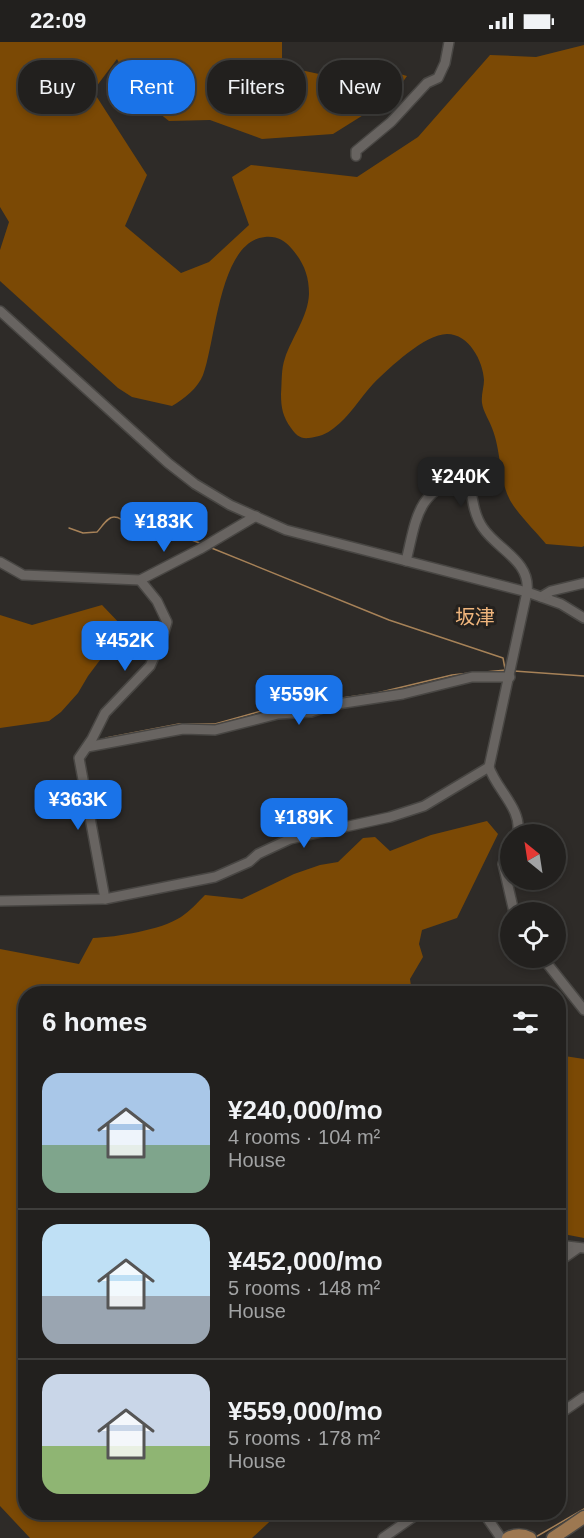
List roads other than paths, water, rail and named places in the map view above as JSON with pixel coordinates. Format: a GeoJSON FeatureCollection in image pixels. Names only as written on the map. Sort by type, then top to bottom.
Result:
{"type":"FeatureCollection","features":[{"type":"Feature","properties":{"kind":"main road"},"geometry":{"type":"LineString","coordinates":[[553,1538],[584,1517]]}},
{"type":"Feature","properties":{"kind":"main road"},"geometry":{"type":"LineString","coordinates":[[508,1538],[514,1535],[524,1535],[530,1538]]}},
{"type":"Feature","properties":{"kind":"street"},"geometry":{"type":"LineString","coordinates":[[356,156],[356,151],[391,122],[417,97],[427,83],[438,78],[445,63],[449,42]]}},
{"type":"Feature","properties":{"kind":"street"},"geometry":{"type":"LineString","coordinates":[[0,312],[168,463],[195,484],[230,505],[286,530],[527,592],[561,604],[584,618]]}},
{"type":"Feature","properties":{"kind":"street"},"geometry":{"type":"LineString","coordinates":[[406,561],[418,511],[427,498],[464,474],[469,478],[476,514],[484,530],[524,569],[528,585],[527,592],[489,767],[493,779],[514,811],[519,824]]}},
{"type":"Feature","properties":{"kind":"street"},"geometry":{"type":"LineString","coordinates":[[0,562],[23,574],[140,580],[204,547],[255,516]]}},
{"type":"Feature","properties":{"kind":"street"},"geometry":{"type":"LineString","coordinates":[[105,899],[80,758],[105,713],[150,666],[162,639],[167,622],[165,616],[157,601],[140,580]]}},
{"type":"Feature","properties":{"kind":"street"},"geometry":{"type":"LineString","coordinates":[[541,597],[550,591],[584,583]]}},
{"type":"Feature","properties":{"kind":"street"},"geometry":{"type":"LineString","coordinates":[[87,747],[183,729],[215,730],[278,714],[311,712],[331,705],[403,694],[472,677],[511,673]]}},
{"type":"Feature","properties":{"kind":"street"},"geometry":{"type":"LineString","coordinates":[[0,901],[105,899],[215,877],[249,862],[258,854],[290,839],[390,817],[424,806],[489,767]]}},
{"type":"Feature","properties":{"kind":"street"},"geometry":{"type":"LineString","coordinates":[[551,968],[565,986]]}},
{"type":"Feature","properties":{"kind":"street"},"geometry":{"type":"LineString","coordinates":[[566,987],[584,1010]]}},
{"type":"Feature","properties":{"kind":"street"},"geometry":{"type":"LineString","coordinates":[[566,1246],[581,1248]]}},
{"type":"Feature","properties":{"kind":"street"},"geometry":{"type":"LineString","coordinates":[[566,1257],[581,1248]]}},
{"type":"Feature","properties":{"kind":"street"},"geometry":{"type":"LineString","coordinates":[[566,1409],[584,1396]]}},
{"type":"Feature","properties":{"kind":"street"},"geometry":{"type":"LineString","coordinates":[[383,1538],[409,1520]]}},
{"type":"Feature","properties":{"kind":"street"},"geometry":{"type":"LineString","coordinates":[[489,1520],[501,1538]]}},
{"type":"Feature","properties":{"kind":"waterway"},"geometry":{"type":"LineString","coordinates":[[69,528],[83,533],[97,532],[111,517],[118,517],[133,530],[171,534],[202,544]]}},
{"type":"Feature","properties":{"kind":"waterway"},"geometry":{"type":"LineString","coordinates":[[209,547],[389,620],[503,658],[505,669]]}},
{"type":"Feature","properties":{"kind":"waterway"},"geometry":{"type":"LineString","coordinates":[[475,673],[506,670]]}},
{"type":"Feature","properties":{"kind":"waterway"},"geometry":{"type":"LineString","coordinates":[[514,671],[584,676]]}},
{"type":"Feature","properties":{"kind":"waterway"},"geometry":{"type":"LineString","coordinates":[[106,738],[179,724],[215,724],[272,708],[377,693],[452,675],[470,673]]}},
{"type":"Feature","properties":{"kind":"waterway"},"geometry":{"type":"LineString","coordinates":[[566,1519],[584,1509]]}},
{"type":"Feature","properties":{"kind":"waterway"},"geometry":{"type":"LineString","coordinates":[[534,1538],[565,1520]]}},
{"type":"Feature","properties":{"kind":"district","name":"坂津"},"geometry":{"type":"Point","coordinates":[475,617]}}]}
